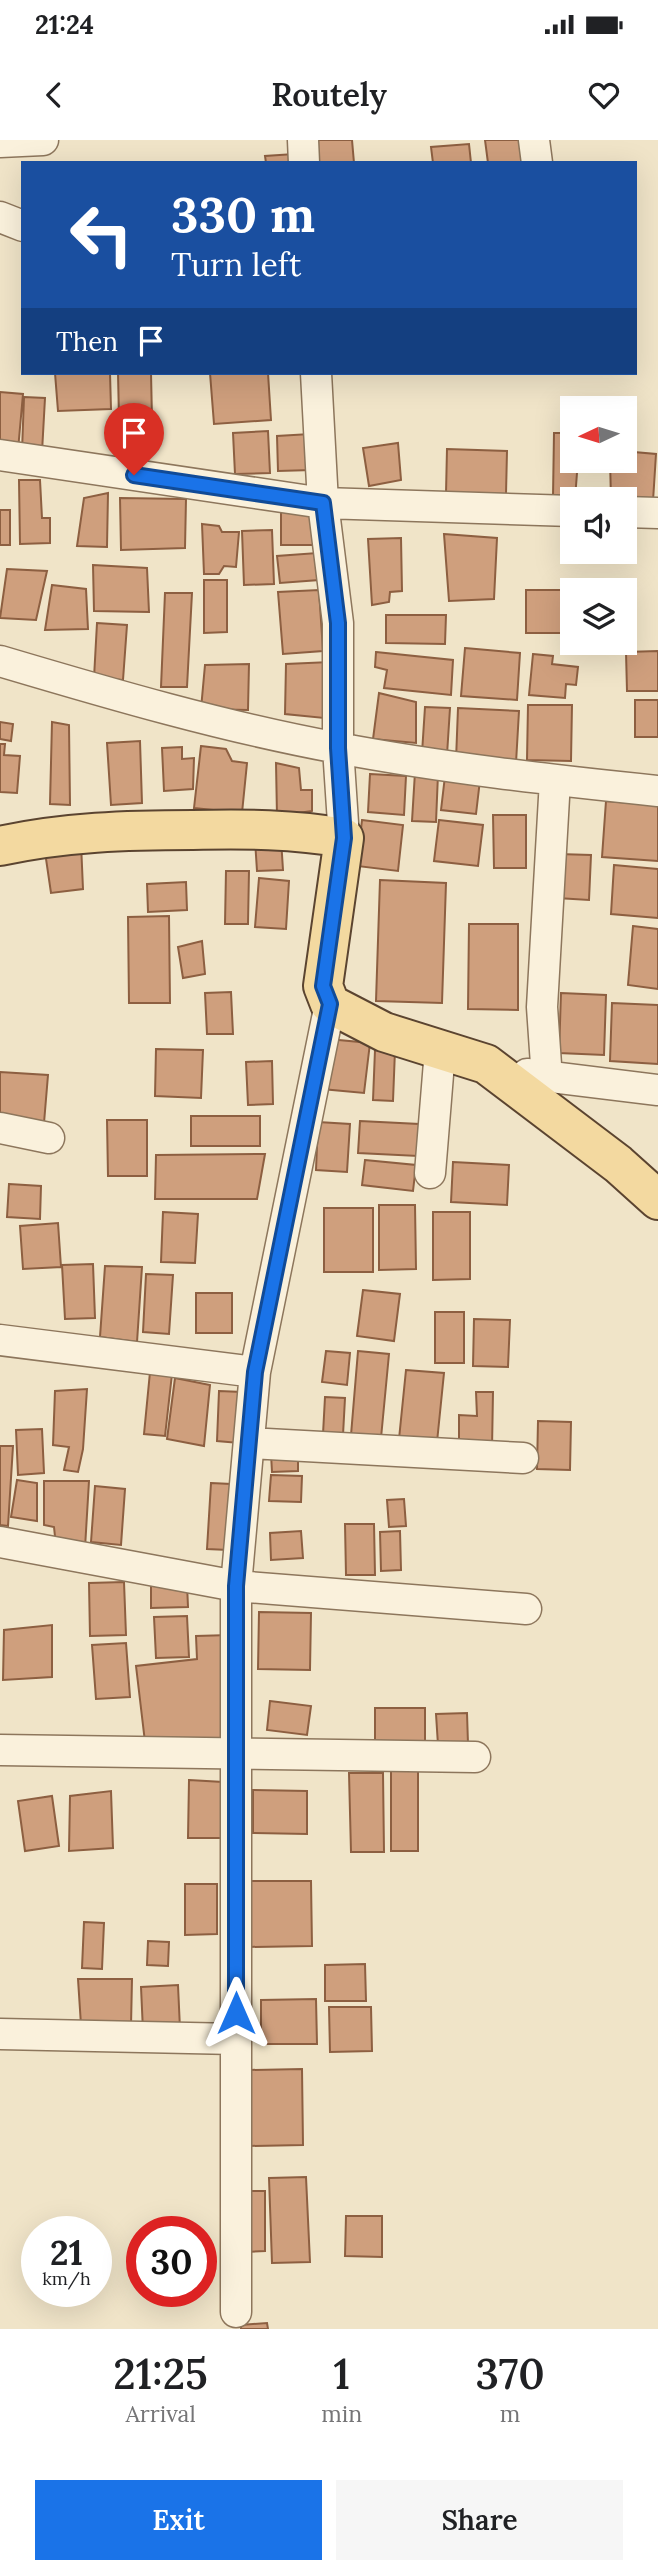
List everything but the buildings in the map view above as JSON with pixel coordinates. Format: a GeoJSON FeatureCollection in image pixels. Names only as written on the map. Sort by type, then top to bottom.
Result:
{"type":"FeatureCollection","features":[{"type":"Feature","properties":{"kind":"main road"},"geometry":{"type":"LineString","coordinates":[[0,846],[68,835],[129,830],[263,829],[344,838],[323,986],[330,1004],[384,1032],[486,1065],[618,1164],[658,1200]]}},
{"type":"Feature","properties":{"kind":"street"},"geometry":{"type":"LineString","coordinates":[[0,142],[37,140]]}},
{"type":"Feature","properties":{"kind":"street"},"geometry":{"type":"LineString","coordinates":[[303,140],[304,161]]}},
{"type":"Feature","properties":{"kind":"street"},"geometry":{"type":"LineString","coordinates":[[534,140],[537,161]]}},
{"type":"Feature","properties":{"kind":"street"},"geometry":{"type":"LineString","coordinates":[[0,217],[21,225]]}},
{"type":"Feature","properties":{"kind":"street"},"geometry":{"type":"LineString","coordinates":[[316,375],[323,503],[338,623],[338,748],[344,838]]}},
{"type":"Feature","properties":{"kind":"street"},"geometry":{"type":"LineString","coordinates":[[0,456],[323,503],[560,511]]}},
{"type":"Feature","properties":{"kind":"street"},"geometry":{"type":"LineString","coordinates":[[637,512],[658,513]]}},
{"type":"Feature","properties":{"kind":"street"},"geometry":{"type":"LineString","coordinates":[[0,661],[163,709],[338,748],[555,780],[658,791]]}},
{"type":"Feature","properties":{"kind":"street"},"geometry":{"type":"LineString","coordinates":[[547,1079],[542,1007],[555,780]]}},
{"type":"Feature","properties":{"kind":"street"},"geometry":{"type":"LineString","coordinates":[[236,2312],[236,1586],[255,1372],[330,1004]]}},
{"type":"Feature","properties":{"kind":"street"},"geometry":{"type":"LineString","coordinates":[[430,1173],[440,1050]]}},
{"type":"Feature","properties":{"kind":"street"},"geometry":{"type":"LineString","coordinates":[[486,1065],[547,1079],[658,1090]]}},
{"type":"Feature","properties":{"kind":"street"},"geometry":{"type":"LineString","coordinates":[[0,1128],[49,1139]]}},
{"type":"Feature","properties":{"kind":"street"},"geometry":{"type":"LineString","coordinates":[[0,1340],[255,1372]]}},
{"type":"Feature","properties":{"kind":"street"},"geometry":{"type":"LineString","coordinates":[[249,1443],[523,1458]]}},
{"type":"Feature","properties":{"kind":"street"},"geometry":{"type":"LineString","coordinates":[[0,1542],[236,1586],[526,1609]]}},
{"type":"Feature","properties":{"kind":"street"},"geometry":{"type":"LineString","coordinates":[[0,1750],[475,1757]]}},
{"type":"Feature","properties":{"kind":"street"},"geometry":{"type":"LineString","coordinates":[[0,2034],[236,2039]]}},
{"type":"Feature","properties":{"kind":"route"},"geometry":{"type":"LineString","coordinates":[[134,475],[323,503],[338,623],[338,748],[344,838],[323,986],[330,1004],[255,1372],[236,1586],[236,2013]]}}]}
